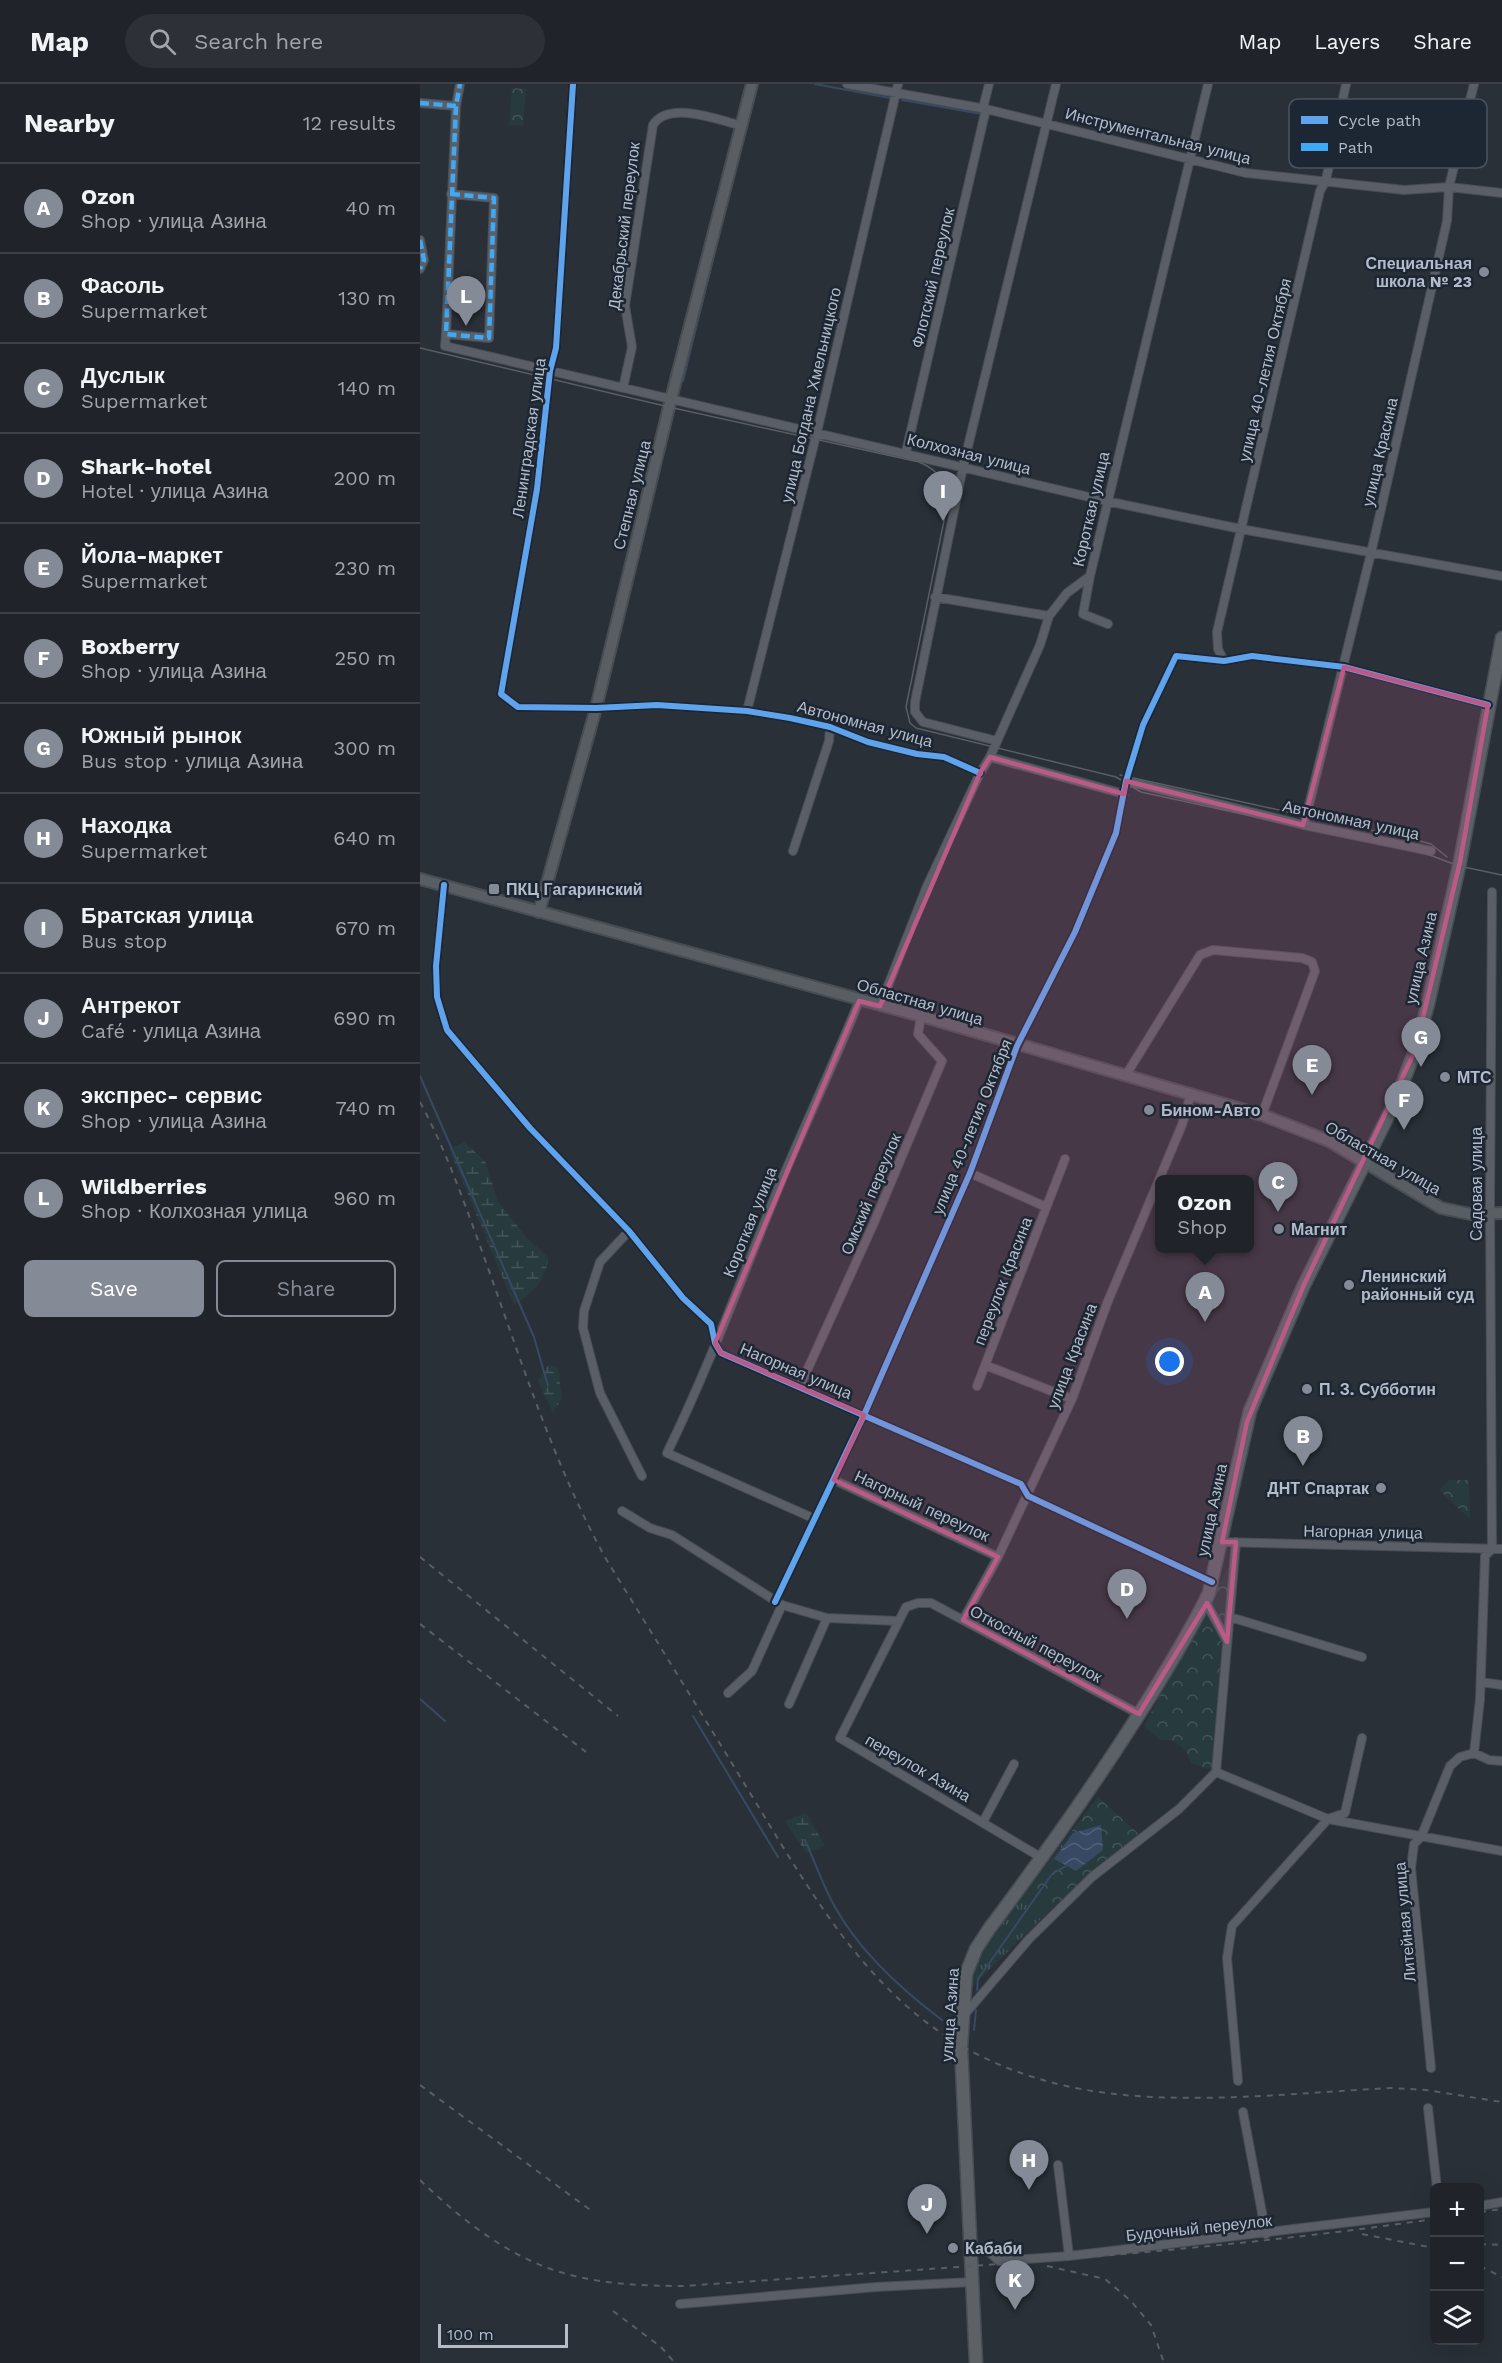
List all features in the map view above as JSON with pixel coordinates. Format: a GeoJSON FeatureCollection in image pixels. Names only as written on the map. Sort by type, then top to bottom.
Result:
{"type":"FeatureCollection","features":[{"type":"Feature","properties":{"kind":"main road","name":"Степная улица"},"geometry":{"type":"LineString","coordinates":[[538,912],[596,708],[671,400],[752,84]]}},
{"type":"Feature","properties":{"kind":"main road","name":"улица Азина"},"geometry":{"type":"LineString","coordinates":[[976,2363],[961,2047],[966,1974],[976,1949],[1042,1858],[1139,1714],[1205,1601],[1222,1542],[1250,1411],[1304,1287],[1396,1100],[1415,1051],[1460,862],[1502,638]]}},
{"type":"Feature","properties":{"kind":"main road","name":"Областная улица"},"geometry":{"type":"LineString","coordinates":[[420,879],[859,1001],[921,1016],[1017,1046],[1191,1094],[1262,1116],[1329,1141],[1441,1208],[1470,1214],[1502,1213]]}},
{"type":"Feature","properties":{"kind":"street"},"geometry":{"type":"LineString","coordinates":[[451,194],[494,198],[489,338],[446,334],[451,194],[456,106],[460,84]]}},
{"type":"Feature","properties":{"kind":"street","name":"Ленинградская улица"},"geometry":{"type":"LineString","coordinates":[[573,84],[556,348],[550,371],[537,489],[501,694],[519,707],[596,708]]}},
{"type":"Feature","properties":{"kind":"street","name":"Инструментальная улица"},"geometry":{"type":"LineString","coordinates":[[847,84],[985,109],[1246,173],[1404,190],[1449,187],[1502,192]]}},
{"type":"Feature","properties":{"kind":"street","name":"улица Богдана Хмельницкого"},"geometry":{"type":"LineString","coordinates":[[747,711],[817,432],[898,84]]}},
{"type":"Feature","properties":{"kind":"street","name":"Флотский переулок"},"geometry":{"type":"LineString","coordinates":[[906,452],[989,84]]}},
{"type":"Feature","properties":{"kind":"street"},"geometry":{"type":"LineString","coordinates":[[1049,616],[935,597],[963,468],[1056,84]]}},
{"type":"Feature","properties":{"kind":"street","name":"Короткая улица"},"geometry":{"type":"LineString","coordinates":[[880,1006],[927,886],[980,773],[990,758],[1040,645],[1049,616],[1067,593],[1090,576],[1106,501],[1208,84]]}},
{"type":"Feature","properties":{"kind":"street","name":"улица 40-летия Октября"},"geometry":{"type":"LineString","coordinates":[[1343,99],[1346,84]]}},
{"type":"Feature","properties":{"kind":"street","name":"улица Красина"},"geometry":{"type":"LineString","coordinates":[[1470,99],[1474,84]]}},
{"type":"Feature","properties":{"kind":"street"},"geometry":{"type":"LineString","coordinates":[[420,103],[456,106]]}},
{"type":"Feature","properties":{"kind":"street","name":"Декабрьский переулок"},"geometry":{"type":"LineString","coordinates":[[623,388],[632,347],[625,306],[653,125],[655,121],[671,113],[686,112],[742,126]]}},
{"type":"Feature","properties":{"kind":"street","name":"улица 40-летия Октября"},"geometry":{"type":"LineString","coordinates":[[1224,662],[1218,649],[1217,632],[1320,191],[1326,180],[1328,168]]}},
{"type":"Feature","properties":{"kind":"street","name":"улица Красина"},"geometry":{"type":"LineString","coordinates":[[1304,825],[1371,553],[1447,221],[1449,187],[1454,168]]}},
{"type":"Feature","properties":{"kind":"street"},"geometry":{"type":"LineString","coordinates":[[420,240],[424,260],[420,270]]}},
{"type":"Feature","properties":{"kind":"street","name":"Колхозная улица"},"geometry":{"type":"LineString","coordinates":[[446,334],[445,346],[671,400],[906,452],[963,468],[1106,501],[1241,529],[1502,576]]}},
{"type":"Feature","properties":{"kind":"street"},"geometry":{"type":"LineString","coordinates":[[1090,576],[1083,614],[1108,624]]}},
{"type":"Feature","properties":{"kind":"street","name":"Автономная улица"},"geometry":{"type":"LineString","coordinates":[[935,597],[915,712],[923,722],[997,741]]}},
{"type":"Feature","properties":{"kind":"street","name":"улица 40-летия Октября"},"geometry":{"type":"LineString","coordinates":[[728,1693],[752,1671],[815,1519],[864,1415],[970,1173],[1017,1046],[1076,932],[1116,833],[1126,781],[1143,725],[1176,656],[1224,662]]}},
{"type":"Feature","properties":{"kind":"street"},"geometry":{"type":"LineString","coordinates":[[1224,662],[1252,656],[1344,666],[1488,705]]}},
{"type":"Feature","properties":{"kind":"street","name":"Автономная улица"},"geometry":{"type":"LineString","coordinates":[[596,708],[657,705],[747,711],[830,727],[868,742],[917,754],[944,757],[980,773]]}},
{"type":"Feature","properties":{"kind":"street"},"geometry":{"type":"LineString","coordinates":[[794,851],[830,741],[830,727]]}},
{"type":"Feature","properties":{"kind":"street"},"geometry":{"type":"LineString","coordinates":[[990,758],[1124,794]]}},
{"type":"Feature","properties":{"kind":"street","name":"Автономная улица"},"geometry":{"type":"LineString","coordinates":[[1126,781],[1304,825],[1431,850]]}},
{"type":"Feature","properties":{"kind":"street","name":"Нагорная улица"},"geometry":{"type":"LineString","coordinates":[[444,885],[436,966],[437,997],[447,1030],[530,1128],[629,1231],[684,1298],[711,1324],[715,1343],[721,1353],[1021,1484],[1028,1496],[1212,1582]]}},
{"type":"Feature","properties":{"kind":"street","name":"Садовая улица"},"geometry":{"type":"LineString","coordinates":[[1492,892],[1490,1213],[1492,1549]]}},
{"type":"Feature","properties":{"kind":"street"},"geometry":{"type":"LineString","coordinates":[[1126,1075],[1200,955],[1213,951],[1302,958],[1312,962],[1315,971],[1262,1116]]}},
{"type":"Feature","properties":{"kind":"street","name":"Короткая улица"},"geometry":{"type":"LineString","coordinates":[[815,1519],[667,1453],[694,1397],[814,1101],[845,1039],[859,1001]]}},
{"type":"Feature","properties":{"kind":"street","name":"Омский переулок"},"geometry":{"type":"LineString","coordinates":[[800,1386],[873,1225],[942,1061],[918,1034],[921,1016]]}},
{"type":"Feature","properties":{"kind":"street","name":"улица Красина"},"geometry":{"type":"LineString","coordinates":[[1161,1175],[1182,1125],[1191,1094]]}},
{"type":"Feature","properties":{"kind":"street","name":"переулок Красина"},"geometry":{"type":"LineString","coordinates":[[977,1386],[1065,1159]]}},
{"type":"Feature","properties":{"kind":"street","name":"переулок Красина"},"geometry":{"type":"LineString","coordinates":[[970,1173],[1046,1207]]}},
{"type":"Feature","properties":{"kind":"street","name":"улица Красина"},"geometry":{"type":"LineString","coordinates":[[963,1620],[998,1557],[1072,1399],[1108,1301],[1155,1189]]}},
{"type":"Feature","properties":{"kind":"street"},"geometry":{"type":"LineString","coordinates":[[629,1231],[600,1262],[584,1311],[583,1328],[600,1393],[642,1476]]}},
{"type":"Feature","properties":{"kind":"street","name":"переулок Красина"},"geometry":{"type":"LineString","coordinates":[[985,1365],[1072,1399]]}},
{"type":"Feature","properties":{"kind":"street","name":"Нагорный переулок"},"geometry":{"type":"LineString","coordinates":[[834,1480],[998,1557]]}},
{"type":"Feature","properties":{"kind":"street"},"geometry":{"type":"LineString","coordinates":[[622,1510],[650,1528],[672,1535],[779,1604],[827,1618],[898,1621]]}},
{"type":"Feature","properties":{"kind":"street","name":"Нагорная улица"},"geometry":{"type":"LineString","coordinates":[[1222,1542],[1502,1549]]}},
{"type":"Feature","properties":{"kind":"street"},"geometry":{"type":"LineString","coordinates":[[963,2015],[1029,1939],[1092,1877],[1179,1809],[1216,1772],[1236,1542]]}},
{"type":"Feature","properties":{"kind":"street"},"geometry":{"type":"LineString","coordinates":[[1492,1549],[1485,1556],[1480,1682],[1474,1753],[1490,1760],[1502,1761]]}},
{"type":"Feature","properties":{"kind":"street"},"geometry":{"type":"LineString","coordinates":[[1205,1601],[1227,1642]]}},
{"type":"Feature","properties":{"kind":"street","name":"Откосный переулок"},"geometry":{"type":"LineString","coordinates":[[898,1621],[906,1607],[918,1603],[931,1603],[1139,1714]]}},
{"type":"Feature","properties":{"kind":"street"},"geometry":{"type":"LineString","coordinates":[[1230,1617],[1362,1657]]}},
{"type":"Feature","properties":{"kind":"street"},"geometry":{"type":"LineString","coordinates":[[789,1704],[827,1618]]}},
{"type":"Feature","properties":{"kind":"street","name":"переулок Азина"},"geometry":{"type":"LineString","coordinates":[[898,1621],[840,1738],[1042,1858]]}},
{"type":"Feature","properties":{"kind":"street"},"geometry":{"type":"LineString","coordinates":[[1480,1682],[1502,1685]]}},
{"type":"Feature","properties":{"kind":"street"},"geometry":{"type":"LineString","coordinates":[[1238,2081],[1227,1958],[1232,1926],[1328,1819],[1345,1813],[1362,1738]]}},
{"type":"Feature","properties":{"kind":"street","name":"Литейная улица"},"geometry":{"type":"LineString","coordinates":[[1431,2068],[1411,1868],[1414,1844],[1421,1837],[1450,1766],[1460,1757],[1474,1753]]}},
{"type":"Feature","properties":{"kind":"street","name":"переулок Азина"},"geometry":{"type":"LineString","coordinates":[[983,1822],[1014,1764]]}},
{"type":"Feature","properties":{"kind":"street"},"geometry":{"type":"LineString","coordinates":[[1216,1772],[1328,1819],[1502,1851]]}},
{"type":"Feature","properties":{"kind":"street"},"geometry":{"type":"LineString","coordinates":[[1428,2108],[1437,2183]]}},
{"type":"Feature","properties":{"kind":"street"},"geometry":{"type":"LineString","coordinates":[[1243,2112],[1266,2234]]}},
{"type":"Feature","properties":{"kind":"street"},"geometry":{"type":"LineString","coordinates":[[1058,2165],[1069,2256]]}},
{"type":"Feature","properties":{"kind":"street"},"geometry":{"type":"LineString","coordinates":[[1484,2205],[1502,2202]]}},
{"type":"Feature","properties":{"kind":"street","name":"Будочный переулок"},"geometry":{"type":"LineString","coordinates":[[970,2252],[987,2250],[999,2261],[1069,2256],[1430,2213]]}},
{"type":"Feature","properties":{"kind":"street"},"geometry":{"type":"LineString","coordinates":[[680,2304],[972,2282]]}},
{"type":"Feature","properties":{"kind":"highlighted area"},"geometry":{"type":"Polygon","coordinates":[[[1344,667],[1488,705],[1460,862],[1415,1051],[1303,1287],[1247,1422],[1222,1542],[1236,1542],[1227,1642],[1207,1603],[1139,1714],[963,1620],[998,1557],[834,1480],[864,1415],[721,1353],[715,1343],[859,1001],[880,1006],[980,773],[990,757],[1124,794],[1126,781],[1303,825],[1344,667]]]}},
{"type":"Feature","properties":{"kind":"green space"},"geometry":{"type":"Polygon","coordinates":[[[512,88],[526,89],[523,126],[509,125],[512,88]]]}},
{"type":"Feature","properties":{"kind":"green space"},"geometry":{"type":"Polygon","coordinates":[[[464,1142],[485,1161],[498,1201],[526,1237],[548,1257],[542,1279],[527,1296],[514,1305],[449,1149],[464,1142]]]}},
{"type":"Feature","properties":{"kind":"green space"},"geometry":{"type":"Polygon","coordinates":[[[548,1365],[558,1367],[562,1398],[553,1413],[538,1381],[548,1365]]]}},
{"type":"Feature","properties":{"kind":"green space"},"geometry":{"type":"Polygon","coordinates":[[[1449,1480],[1469,1480],[1470,1519],[1439,1490],[1449,1480]]]}},
{"type":"Feature","properties":{"kind":"green space"},"geometry":{"type":"Polygon","coordinates":[[[1232,1560],[1215,1771],[1191,1763],[1180,1745],[1160,1740],[1144,1726],[1232,1560]]]}},
{"type":"Feature","properties":{"kind":"green space"},"geometry":{"type":"Polygon","coordinates":[[[1098,1797],[1140,1835],[1051,1909],[1029,1887],[1098,1797]]]}},
{"type":"Feature","properties":{"kind":"green space"},"geometry":{"type":"Polygon","coordinates":[[[806,1813],[825,1846],[806,1853],[785,1821],[806,1813]]]}},
{"type":"Feature","properties":{"kind":"green space"},"geometry":{"type":"Polygon","coordinates":[[[1029,1887],[1051,1909],[971,1988],[978,1959],[985,1946],[1029,1887]]]}},
{"type":"Feature","properties":{"kind":"water"},"geometry":{"type":"Polygon","coordinates":[[[1101,1825],[1103,1850],[1076,1871],[1054,1859],[1073,1833],[1101,1825]]]}},
{"type":"Feature","properties":{"kind":"waterway"},"geometry":{"type":"LineString","coordinates":[[815,84],[890,98]]}},
{"type":"Feature","properties":{"kind":"waterway"},"geometry":{"type":"LineString","coordinates":[[902,100],[982,114]]}},
{"type":"Feature","properties":{"kind":"waterway"},"geometry":{"type":"LineString","coordinates":[[718,235],[751,110]]}},
{"type":"Feature","properties":{"kind":"waterway"},"geometry":{"type":"LineString","coordinates":[[683,381],[716,247]]}},
{"type":"Feature","properties":{"kind":"waterway"},"geometry":{"type":"LineString","coordinates":[[420,1076],[534,1337],[548,1386]]}},
{"type":"Feature","properties":{"kind":"waterway"},"geometry":{"type":"LineString","coordinates":[[420,1699],[445,1721]]}},
{"type":"Feature","properties":{"kind":"waterway"},"geometry":{"type":"LineString","coordinates":[[693,1716],[778,1857]]}},
{"type":"Feature","properties":{"kind":"waterway"},"geometry":{"type":"LineString","coordinates":[[805,1840],[831,1899],[845,1924],[869,1955],[897,1983],[942,2020]]}},
{"type":"Feature","properties":{"kind":"waterway"},"geometry":{"type":"LineString","coordinates":[[977,1990],[978,1979],[1052,1874],[1066,1866]]}},
{"type":"Feature","properties":{"kind":"waterway"},"geometry":{"type":"LineString","coordinates":[[974,2030],[976,2010]]}},
{"type":"Feature","properties":{"kind":"tram line"},"geometry":{"type":"LineString","coordinates":[[420,348],[669,407],[919,462],[933,469],[944,484],[947,506],[906,707],[910,723],[916,728],[1116,777],[1141,792],[1427,854],[1459,866],[1502,875]]}},
{"type":"Feature","properties":{"kind":"tram line"},"geometry":{"type":"LineString","coordinates":[[1120,775],[1420,841],[1431,844],[1447,857]]}},
{"type":"Feature","properties":{"kind":"railway"},"geometry":{"type":"LineString","coordinates":[[420,1102],[462,1196],[554,1447],[587,1523],[606,1559],[809,1888],[841,1934],[876,1976],[914,2013],[959,2044],[1011,2069],[1071,2087],[1108,2093],[1189,2098],[1391,2088],[1426,2090],[1502,2102]]}},
{"type":"Feature","properties":{"kind":"railway"},"geometry":{"type":"LineString","coordinates":[[420,1557],[618,1716]]}},
{"type":"Feature","properties":{"kind":"railway"},"geometry":{"type":"LineString","coordinates":[[420,1624],[586,1752]]}},
{"type":"Feature","properties":{"kind":"railway"},"geometry":{"type":"LineString","coordinates":[[420,2085],[593,2212]]}},
{"type":"Feature","properties":{"kind":"railway"},"geometry":{"type":"LineString","coordinates":[[420,2180],[448,2206],[496,2242],[530,2261],[581,2278],[650,2285],[684,2286],[1060,2259],[1247,2242],[1430,2220]]}},
{"type":"Feature","properties":{"kind":"railway"},"geometry":{"type":"LineString","coordinates":[[1484,2211],[1502,2209]]}},
{"type":"Feature","properties":{"kind":"railway"},"geometry":{"type":"LineString","coordinates":[[1362,2234],[1430,2247]]}},
{"type":"Feature","properties":{"kind":"railway"},"geometry":{"type":"LineString","coordinates":[[1484,2244],[1502,2245]]}},
{"type":"Feature","properties":{"kind":"railway"},"geometry":{"type":"LineString","coordinates":[[1047,2266],[1105,2279],[1131,2301],[1151,2325],[1164,2363]]}},
{"type":"Feature","properties":{"kind":"railway"},"geometry":{"type":"LineString","coordinates":[[1484,2268],[1502,2277]]}},
{"type":"Feature","properties":{"kind":"railway"},"geometry":{"type":"LineString","coordinates":[[613,2311],[661,2347],[675,2363]]}},
{"type":"Feature","properties":{"kind":"marked path"},"geometry":{"type":"LineString","coordinates":[[420,103],[456,106],[460,84]]}},
{"type":"Feature","properties":{"kind":"marked path"},"geometry":{"type":"LineString","coordinates":[[451,194],[494,198],[489,338],[446,334],[456,106]]}},
{"type":"Feature","properties":{"kind":"marked path"},"geometry":{"type":"LineString","coordinates":[[420,240],[424,260],[420,269]]}},
{"type":"Feature","properties":{"kind":"cycle path"},"geometry":{"type":"LineString","coordinates":[[573,84],[556,348],[550,371],[537,489],[501,694],[518,707],[596,708],[657,705],[747,711],[790,718],[830,727],[868,742],[917,754],[944,757],[980,773]]}},
{"type":"Feature","properties":{"kind":"cycle path"},"geometry":{"type":"LineString","coordinates":[[775,1602],[864,1415],[970,1173],[1017,1046],[1075,932],[1116,833],[1126,781],[1143,725],[1176,656],[1224,661],[1252,656],[1344,667],[1488,705]]}},
{"type":"Feature","properties":{"kind":"cycle path"},"geometry":{"type":"LineString","coordinates":[[444,885],[436,966],[437,997],[447,1030],[530,1128],[629,1231],[683,1298],[711,1324],[715,1343],[721,1353],[1021,1484],[1028,1496],[1212,1582]]}},
{"type":"Feature","properties":{"kind":"place","name":"Специальная школа № 23"},"geometry":{"type":"Point","coordinates":[1484,272]}},
{"type":"Feature","properties":{"kind":"place","name":"Wildberries"},"geometry":{"type":"Point","coordinates":[466,326]}},
{"type":"Feature","properties":{"kind":"place","name":"Братская улица"},"geometry":{"type":"Point","coordinates":[943,521]}},
{"type":"Feature","properties":{"kind":"place","name":"ПКЦ Гагаринский"},"geometry":{"type":"Point","coordinates":[494,889]}},
{"type":"Feature","properties":{"kind":"place","name":"Южный рынок"},"geometry":{"type":"Point","coordinates":[1421,1067]}},
{"type":"Feature","properties":{"kind":"place","name":"МТС"},"geometry":{"type":"Point","coordinates":[1445,1077]}},
{"type":"Feature","properties":{"kind":"place","name":"Йола-маркет"},"geometry":{"type":"Point","coordinates":[1312,1095]}},
{"type":"Feature","properties":{"kind":"place","name":"Бином-Авто"},"geometry":{"type":"Point","coordinates":[1149,1110]}},
{"type":"Feature","properties":{"kind":"place","name":"Boxberry"},"geometry":{"type":"Point","coordinates":[1404,1130]}},
{"type":"Feature","properties":{"kind":"place","name":"Дуслык"},"geometry":{"type":"Point","coordinates":[1278,1212]}},
{"type":"Feature","properties":{"kind":"place","name":"Магнит"},"geometry":{"type":"Point","coordinates":[1279,1229]}},
{"type":"Feature","properties":{"kind":"place","name":"Ленинский районный суд"},"geometry":{"type":"Point","coordinates":[1349,1285]}},
{"type":"Feature","properties":{"kind":"place","name":"Ozon"},"geometry":{"type":"Point","coordinates":[1205,1322]}},
{"type":"Feature","properties":{"kind":"place","name":"П. З. Субботин"},"geometry":{"type":"Point","coordinates":[1307,1389]}},
{"type":"Feature","properties":{"kind":"place","name":"Фасоль"},"geometry":{"type":"Point","coordinates":[1303,1466]}},
{"type":"Feature","properties":{"kind":"place","name":"ДНТ Спартак"},"geometry":{"type":"Point","coordinates":[1381,1488]}},
{"type":"Feature","properties":{"kind":"place","name":"Shark-hotel"},"geometry":{"type":"Point","coordinates":[1127,1619]}},
{"type":"Feature","properties":{"kind":"place","name":"Находка"},"geometry":{"type":"Point","coordinates":[1029,2190]}},
{"type":"Feature","properties":{"kind":"place","name":"Антрекот"},"geometry":{"type":"Point","coordinates":[927,2234]}},
{"type":"Feature","properties":{"kind":"place","name":"Кабаби"},"geometry":{"type":"Point","coordinates":[953,2248]}},
{"type":"Feature","properties":{"kind":"place","name":"экспрес- сервис"},"geometry":{"type":"Point","coordinates":[1015,2310]}}]}
